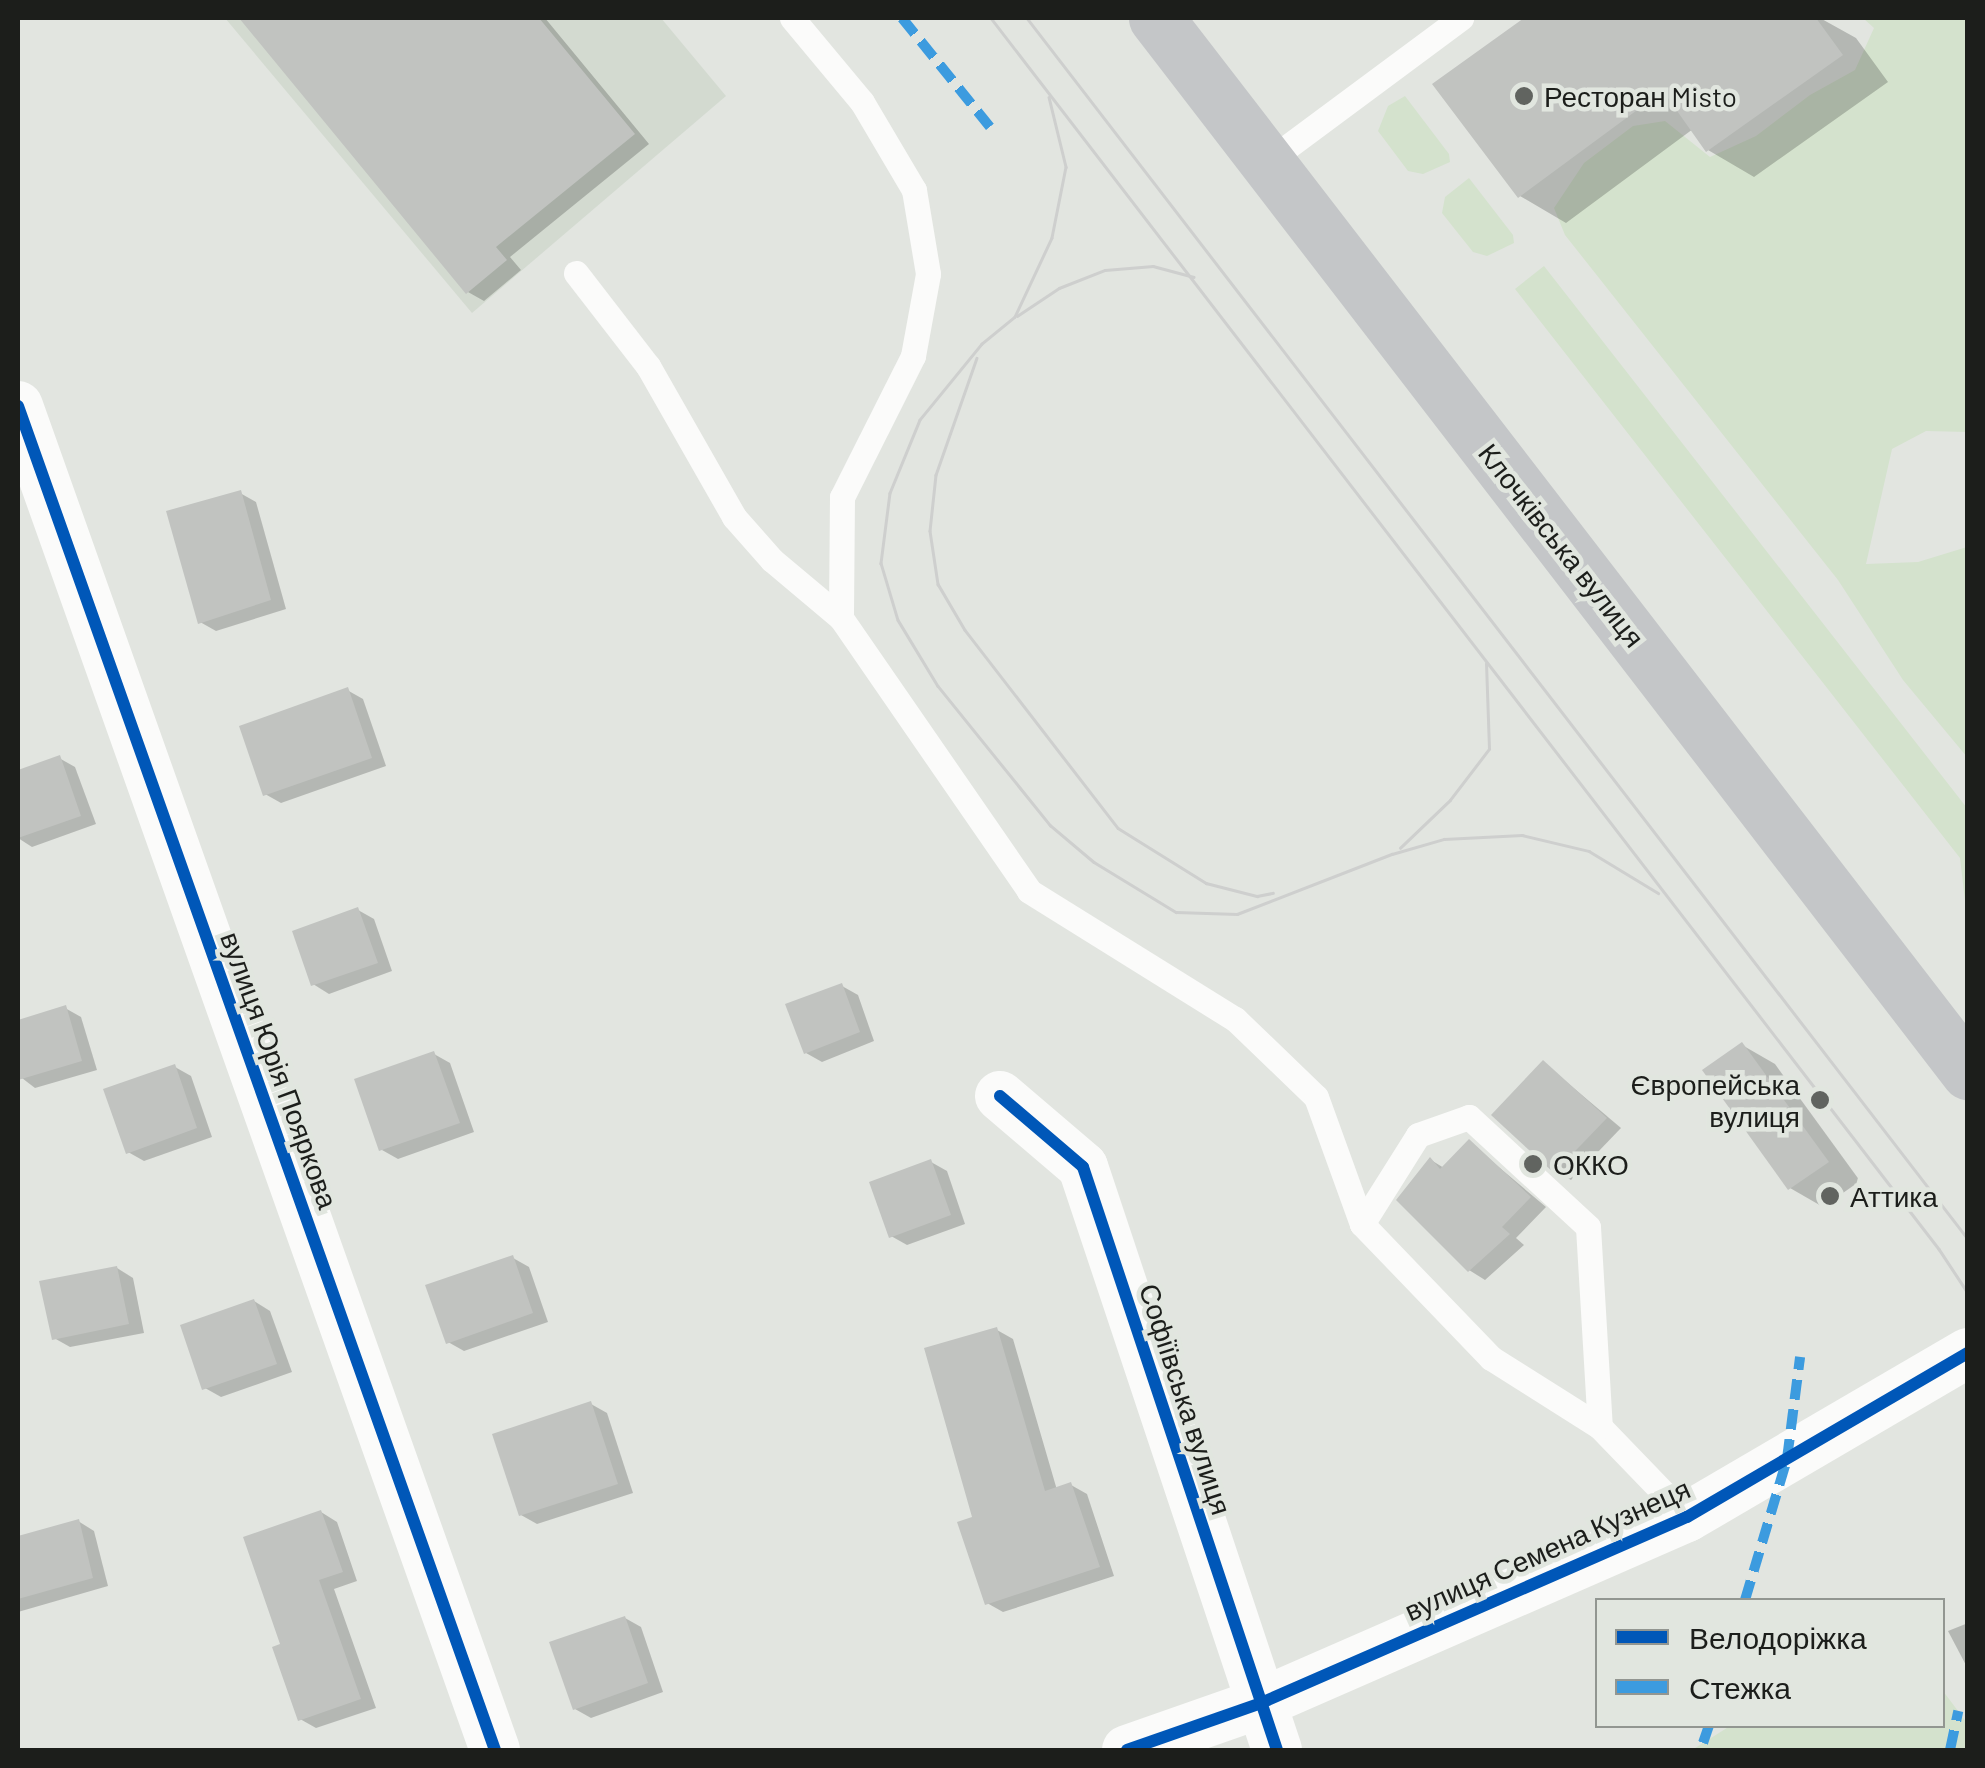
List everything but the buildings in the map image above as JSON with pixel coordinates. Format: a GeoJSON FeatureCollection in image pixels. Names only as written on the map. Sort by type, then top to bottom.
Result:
{"type":"FeatureCollection","features":[{"type":"Feature","properties":{"kind":"main road","name":"Клочківська вулиця"},"geometry":{"type":"LineString","coordinates":[[1156,18],[1968,1072]]}},
{"type":"Feature","properties":{"kind":"street","name":"вулиця Юрія Пояркова"},"geometry":{"type":"LineString","coordinates":[[18,406],[496,1750]]}},
{"type":"Feature","properties":{"kind":"street","name":"Софіївська вулиця"},"geometry":{"type":"LineString","coordinates":[[1000,1096],[1083,1167],[1277,1750]]}},
{"type":"Feature","properties":{"kind":"street","name":"вулиця Семена Кузнеця"},"geometry":{"type":"LineString","coordinates":[[1128,1750],[1261,1703],[1687,1517],[1968,1353]]}},
{"type":"Feature","properties":{"kind":"lane"},"geometry":{"type":"LineString","coordinates":[[792,18],[862,102],[914,190],[928,274],[913,356],[842,496],[841,618]]}},
{"type":"Feature","properties":{"kind":"lane"},"geometry":{"type":"LineString","coordinates":[[1267,162],[1461,18]]}},
{"type":"Feature","properties":{"kind":"lane"},"geometry":{"type":"LineString","coordinates":[[576,273],[648,366],[734,516],[772,560],[841,618],[1029,891],[1236,1018],[1316,1098],[1362,1224],[1491,1358],[1600,1427],[1687,1517]]}},
{"type":"Feature","properties":{"kind":"lane"},"geometry":{"type":"LineString","coordinates":[[1362,1224],[1418,1135],[1469,1117],[1588,1227],[1600,1427]]}},
{"type":"Feature","properties":{"kind":"shaded area"},"geometry":{"type":"Polygon","coordinates":[[[225,18],[661,18],[726,96],[472,313],[225,18]]]}},
{"type":"Feature","properties":{"kind":"green space"},"geometry":{"type":"Polygon","coordinates":[[[1863,18],[1967,18],[1967,432],[1926,431],[1892,449],[1866,564],[1918,562],[1967,547],[1967,757],[1903,680],[1838,580],[1565,235],[1554,208],[1584,163],[1633,126],[1665,121],[1710,157],[1756,136],[1810,95],[1855,70],[1874,28],[1863,18]]]}},
{"type":"Feature","properties":{"kind":"green space"},"geometry":{"type":"Polygon","coordinates":[[[1405,96],[1449,154],[1450,162],[1423,174],[1408,171],[1378,131],[1388,106],[1405,96]]]}},
{"type":"Feature","properties":{"kind":"green space"},"geometry":{"type":"Polygon","coordinates":[[[1469,178],[1513,235],[1514,243],[1487,256],[1473,252],[1442,213],[1445,197],[1469,178]]]}},
{"type":"Feature","properties":{"kind":"green space"},"geometry":{"type":"Polygon","coordinates":[[[1544,266],[1967,808],[1967,918],[1960,858],[1515,289],[1544,266]]]}},
{"type":"Feature","properties":{"kind":"green space"},"geometry":{"type":"Polygon","coordinates":[[[1945,1694],[1967,1723],[1967,1750],[1692,1750],[1727,1728],[1945,1728],[1945,1694]]]}},
{"type":"Feature","properties":{"kind":"tram line"},"geometry":{"type":"LineString","coordinates":[[991,18],[1939,1249],[1968,1293]]}},
{"type":"Feature","properties":{"kind":"tram line"},"geometry":{"type":"LineString","coordinates":[[1027,18],[1968,1239]]}},
{"type":"Feature","properties":{"kind":"tram line"},"geometry":{"type":"LineString","coordinates":[[1049,97],[1066,167],[1052,238],[1015,317],[982,344],[920,420],[890,493],[881,563],[898,620],[938,686],[1050,825],[1094,862],[1176,912],[1237,914],[1392,854],[1444,839],[1522,835],[1589,851],[1658,893]]}},
{"type":"Feature","properties":{"kind":"tram line"},"geometry":{"type":"LineString","coordinates":[[1017,316],[1059,288],[1105,270],[1153,266],[1194,277]]}},
{"type":"Feature","properties":{"kind":"tram line"},"geometry":{"type":"LineString","coordinates":[[977,358],[936,475],[930,531],[938,584],[965,630],[1118,828],[1206,883],[1257,896],[1273,893]]}},
{"type":"Feature","properties":{"kind":"tram line"},"geometry":{"type":"LineString","coordinates":[[1400,848],[1450,800],[1489,749],[1486,664]]}},
{"type":"Feature","properties":{"kind":"marked path"},"geometry":{"type":"LineString","coordinates":[[902,18],[990,127]]}},
{"type":"Feature","properties":{"kind":"marked path"},"geometry":{"type":"LineString","coordinates":[[1746,1598],[1787,1459],[1800,1357]]}},
{"type":"Feature","properties":{"kind":"marked path"},"geometry":{"type":"LineString","coordinates":[[1950,1750],[1958,1711]]}},
{"type":"Feature","properties":{"kind":"marked path"},"geometry":{"type":"LineString","coordinates":[[1703,1743],[1708,1728]]}},
{"type":"Feature","properties":{"kind":"cycle path"},"geometry":{"type":"LineString","coordinates":[[18,406],[495,1750]]}},
{"type":"Feature","properties":{"kind":"cycle path"},"geometry":{"type":"LineString","coordinates":[[1000,1096],[1083,1167],[1277,1750]]}},
{"type":"Feature","properties":{"kind":"cycle path"},"geometry":{"type":"LineString","coordinates":[[1127,1750],[1261,1703],[1687,1517],[1968,1353]]}},
{"type":"Feature","properties":{"kind":"place","name":"Ресторан Misto"},"geometry":{"type":"Point","coordinates":[1524,96]}},
{"type":"Feature","properties":{"kind":"place","name":"Європейська вулиця"},"geometry":{"type":"Point","coordinates":[1820,1100]}},
{"type":"Feature","properties":{"kind":"place","name":"ОККО"},"geometry":{"type":"Point","coordinates":[1533,1164]}},
{"type":"Feature","properties":{"kind":"place","name":"Аттика"},"geometry":{"type":"Point","coordinates":[1830,1196]}}]}
